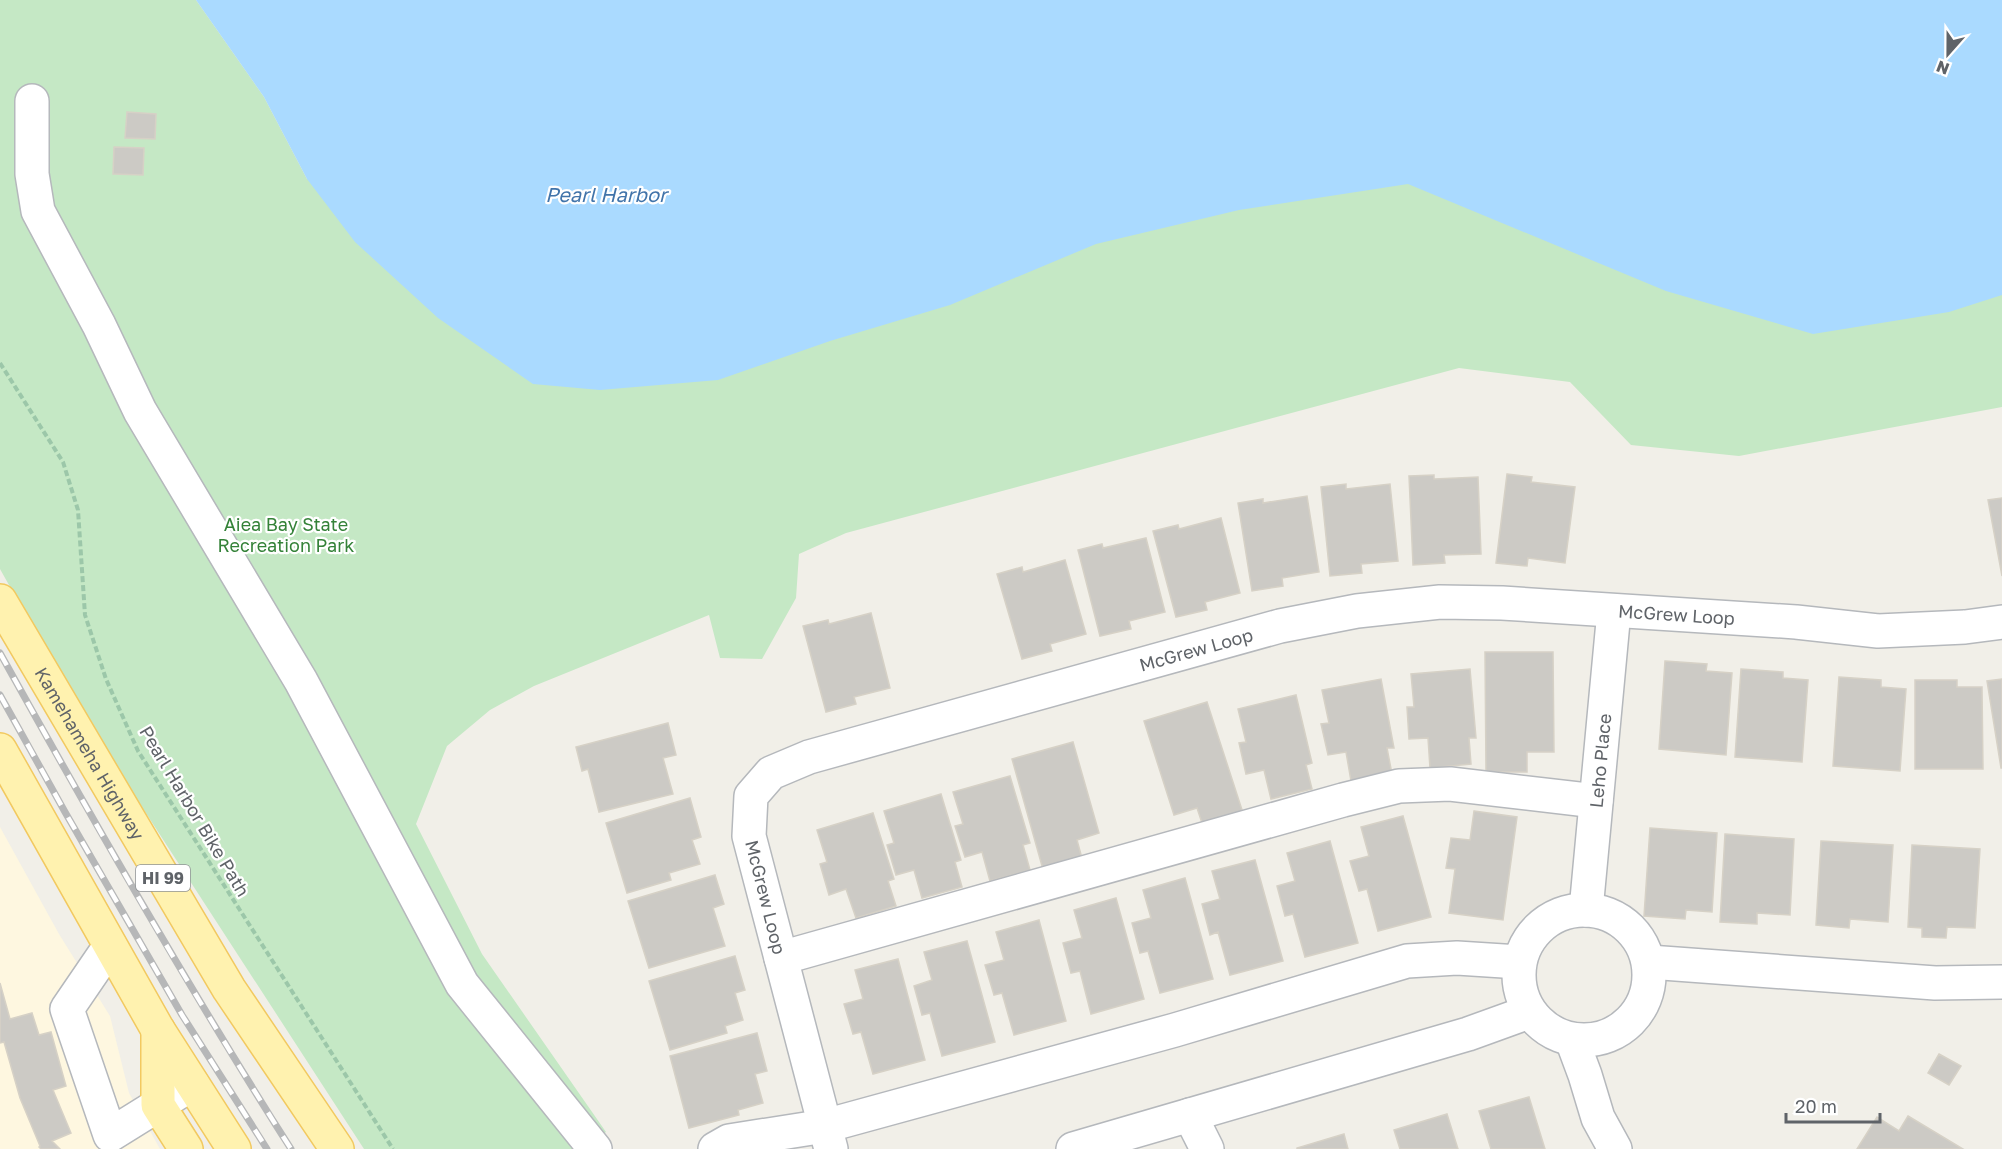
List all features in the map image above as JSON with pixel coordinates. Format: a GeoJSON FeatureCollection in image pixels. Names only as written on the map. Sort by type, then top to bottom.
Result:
{"type":"FeatureCollection","features":[{"type":"Feature","properties":{"kind":"main road","name":"Kamehameha Highway"},"geometry":{"type":"LineString","coordinates":[[0,600],[229,988],[337,1149]]}},
{"type":"Feature","properties":{"kind":"main road"},"geometry":{"type":"LineString","coordinates":[[0,750],[158,1030],[234,1149]]}},
{"type":"Feature","properties":{"kind":"main road"},"geometry":{"type":"LineString","coordinates":[[158,1030],[158,1105],[186,1149]]}},
{"type":"Feature","properties":{"kind":"street"},"geometry":{"type":"LineString","coordinates":[[32,101],[32,174],[38,212],[99,325],[140,411],[301,681],[462,984],[595,1149]]}},
{"type":"Feature","properties":{"kind":"street","name":"McGrew Loop"},"geometry":{"type":"LineString","coordinates":[[828,1138],[749,836],[752,796],[771,773],[809,757],[1280,626],[1357,611],[1440,602],[1502,603],[1796,622],[1878,631],[1965,627],[2002,622]]}},
{"type":"Feature","properties":{"kind":"street","name":"Leho Place"},"geometry":{"type":"LineString","coordinates":[[1586,910],[1614,611]]}},
{"type":"Feature","properties":{"kind":"street"},"geometry":{"type":"LineString","coordinates":[[781,958],[1399,786],[1450,784],[1596,801]]}},
{"type":"Feature","properties":{"kind":"street"},"geometry":{"type":"LineString","coordinates":[[1570,910],[1596,910],[1620,920],[1639,938],[1649,962],[1649,987],[1639,1011],[1621,1030],[1597,1040],[1572,1040],[1548,1030],[1529,1012],[1519,988],[1519,962],[1528,939],[1546,920],[1570,910]]}},
{"type":"Feature","properties":{"kind":"street"},"geometry":{"type":"LineString","coordinates":[[110,946],[68,1009],[115,1142],[158,1105],[192,1083]]}},
{"type":"Feature","properties":{"kind":"street"},"geometry":{"type":"LineString","coordinates":[[715,1149],[729,1141],[828,1138],[1174,1030],[1407,961],[1456,958],[1519,962]]}},
{"type":"Feature","properties":{"kind":"street"},"geometry":{"type":"LineString","coordinates":[[1649,962],[1935,983],[2002,982]]}},
{"type":"Feature","properties":{"kind":"street"},"geometry":{"type":"LineString","coordinates":[[1074,1149],[1468,1034],[1529,1012]]}},
{"type":"Feature","properties":{"kind":"street"},"geometry":{"type":"LineString","coordinates":[[1572,1040],[1598,1118],[1616,1149]]}},
{"type":"Feature","properties":{"kind":"street"},"geometry":{"type":"LineString","coordinates":[[1190,1115],[1206,1149]]}},
{"type":"Feature","properties":{"kind":"path","name":"Pearl Harbor Bike Path"},"geometry":{"type":"LineString","coordinates":[[0,363],[63,462],[78,510],[85,615],[106,679],[138,751],[393,1149]]}},
{"type":"Feature","properties":{"kind":"shaded area"},"geometry":{"type":"Polygon","coordinates":[[[0,827],[59,934],[110,1016],[129,1093],[160,1149],[0,1149],[0,827]]]}},
{"type":"Feature","properties":{"kind":"green space","name":"Aiea Bay State Recreation Park"},"geometry":{"type":"Polygon","coordinates":[[[0,0],[196,0],[264,97],[307,179],[1366,160],[2002,261],[2002,407],[1739,456],[1631,445],[1570,382],[1459,368],[846,533],[799,554],[796,598],[762,659],[720,658],[709,615],[534,686],[490,710],[447,746],[416,824],[482,954],[606,1132],[580,1149],[364,1149],[79,710],[0,569],[0,0]]]}},
{"type":"Feature","properties":{"kind":"water","name":"Pearl Harbor"},"geometry":{"type":"Polygon","coordinates":[[[196,0],[2002,0],[2002,295],[1949,312],[1813,334],[1666,291],[1408,184],[1239,210],[1096,244],[950,305],[830,341],[718,380],[600,390],[533,384],[438,318],[355,242],[307,179],[264,97],[196,0]]]}},
{"type":"Feature","properties":{"kind":"building"},"geometry":{"type":"Polygon","coordinates":[[[127,112],[156,114],[155,139],[125,138],[127,112]]]}},
{"type":"Feature","properties":{"kind":"building"},"geometry":{"type":"Polygon","coordinates":[[[114,147],[144,148],[143,175],[113,174],[114,147]]]}},
{"type":"Feature","properties":{"kind":"building"},"geometry":{"type":"Polygon","coordinates":[[[1507,474],[1532,477],[1531,482],[1575,487],[1565,563],[1528,558],[1527,566],[1496,563],[1507,474]]]}},
{"type":"Feature","properties":{"kind":"building"},"geometry":{"type":"Polygon","coordinates":[[[1434,475],[1434,479],[1478,477],[1481,554],[1444,555],[1445,563],[1413,565],[1409,476],[1434,475]]]}},
{"type":"Feature","properties":{"kind":"building"},"geometry":{"type":"Polygon","coordinates":[[[1346,484],[1346,489],[1390,484],[1398,561],[1361,564],[1362,573],[1330,576],[1321,487],[1346,484]]]}},
{"type":"Feature","properties":{"kind":"building"},"geometry":{"type":"Polygon","coordinates":[[[1307,496],[1319,572],[1282,578],[1283,586],[1252,591],[1238,503],[1263,499],[1263,503],[1307,496]]]}},
{"type":"Feature","properties":{"kind":"building"},"geometry":{"type":"Polygon","coordinates":[[[2002,498],[2002,576],[1988,500],[2002,498]]]}},
{"type":"Feature","properties":{"kind":"building"},"geometry":{"type":"Polygon","coordinates":[[[1221,518],[1240,593],[1205,602],[1207,610],[1176,617],[1153,531],[1178,525],[1179,529],[1221,518]]]}},
{"type":"Feature","properties":{"kind":"building"},"geometry":{"type":"Polygon","coordinates":[[[1146,538],[1165,612],[1129,621],[1131,629],[1100,636],[1078,550],[1102,544],[1103,548],[1146,538]]]}},
{"type":"Feature","properties":{"kind":"building"},"geometry":{"type":"Polygon","coordinates":[[[1065,560],[1086,634],[1050,644],[1052,651],[1022,659],[997,574],[1022,567],[1023,572],[1065,560]]]}},
{"type":"Feature","properties":{"kind":"building"},"geometry":{"type":"Polygon","coordinates":[[[871,613],[890,688],[854,697],[856,704],[826,712],[803,626],[828,620],[829,624],[871,613]]]}},
{"type":"Feature","properties":{"kind":"building"},"geometry":{"type":"Polygon","coordinates":[[[1485,652],[1553,652],[1554,752],[1527,752],[1527,772],[1486,772],[1485,652]]]}},
{"type":"Feature","properties":{"kind":"building"},"geometry":{"type":"Polygon","coordinates":[[[1665,661],[1707,664],[1706,671],[1732,673],[1726,755],[1659,749],[1665,661]]]}},
{"type":"Feature","properties":{"kind":"building"},"geometry":{"type":"Polygon","coordinates":[[[1470,669],[1476,738],[1469,738],[1471,764],[1430,768],[1428,738],[1409,739],[1407,707],[1414,707],[1411,674],[1470,669]]]}},
{"type":"Feature","properties":{"kind":"building"},"geometry":{"type":"Polygon","coordinates":[[[1741,669],[1783,672],[1783,678],[1808,680],[1802,762],[1735,757],[1741,669]]]}},
{"type":"Feature","properties":{"kind":"building"},"geometry":{"type":"Polygon","coordinates":[[[1839,677],[1881,680],[1881,687],[1906,689],[1900,771],[1833,766],[1839,677]]]}},
{"type":"Feature","properties":{"kind":"building"},"geometry":{"type":"Polygon","coordinates":[[[1381,679],[1394,748],[1387,748],[1392,774],[1351,781],[1346,752],[1328,755],[1321,724],[1329,723],[1322,690],[1381,679]]]}},
{"type":"Feature","properties":{"kind":"building"},"geometry":{"type":"Polygon","coordinates":[[[2002,679],[2002,768],[2001,768],[1987,681],[2002,679]]]}},
{"type":"Feature","properties":{"kind":"building"},"geometry":{"type":"Polygon","coordinates":[[[1915,680],[1957,680],[1957,687],[1982,687],[1983,769],[1915,769],[1915,680]]]}},
{"type":"Feature","properties":{"kind":"building"},"geometry":{"type":"Polygon","coordinates":[[[1296,695],[1312,763],[1306,765],[1312,789],[1271,799],[1264,770],[1246,774],[1239,743],[1246,742],[1238,709],[1296,695]]]}},
{"type":"Feature","properties":{"kind":"building"},"geometry":{"type":"Polygon","coordinates":[[[1207,702],[1244,816],[1204,829],[1197,808],[1174,815],[1144,721],[1207,702]]]}},
{"type":"Feature","properties":{"kind":"building"},"geometry":{"type":"Polygon","coordinates":[[[668,723],[676,755],[663,758],[673,794],[599,812],[588,769],[582,771],[576,747],[668,723]]]}},
{"type":"Feature","properties":{"kind":"building"},"geometry":{"type":"Polygon","coordinates":[[[1073,742],[1099,833],[1077,840],[1083,862],[1044,873],[1012,759],[1073,742]]]}},
{"type":"Feature","properties":{"kind":"building"},"geometry":{"type":"Polygon","coordinates":[[[1010,776],[1030,843],[1023,845],[1030,870],[990,881],[982,852],[965,857],[955,826],[963,824],[953,792],[1010,776]]]}},
{"type":"Feature","properties":{"kind":"building"},"geometry":{"type":"Polygon","coordinates":[[[941,794],[961,860],[955,862],[962,887],[922,898],[914,870],[896,875],[887,845],[894,843],[884,811],[941,794]]]}},
{"type":"Feature","properties":{"kind":"building"},"geometry":{"type":"Polygon","coordinates":[[[690,798],[701,837],[692,840],[700,864],[669,873],[671,880],[627,893],[606,823],[690,798]]]}},
{"type":"Feature","properties":{"kind":"building"},"geometry":{"type":"Polygon","coordinates":[[[1474,811],[1517,817],[1503,920],[1449,913],[1455,869],[1446,868],[1451,838],[1470,840],[1474,811]]]}},
{"type":"Feature","properties":{"kind":"building"},"geometry":{"type":"Polygon","coordinates":[[[873,813],[894,879],[888,881],[896,906],[856,918],[846,889],[829,895],[820,864],[827,862],[817,830],[873,813]]]}},
{"type":"Feature","properties":{"kind":"building"},"geometry":{"type":"Polygon","coordinates":[[[1403,816],[1431,917],[1378,931],[1367,889],[1359,891],[1350,861],[1369,856],[1361,827],[1403,816]]]}},
{"type":"Feature","properties":{"kind":"building"},"geometry":{"type":"Polygon","coordinates":[[[1650,828],[1717,833],[1712,912],[1686,910],[1685,919],[1644,916],[1650,828]]]}},
{"type":"Feature","properties":{"kind":"building"},"geometry":{"type":"Polygon","coordinates":[[[1725,834],[1794,839],[1790,915],[1757,913],[1757,924],[1720,922],[1725,834]]]}},
{"type":"Feature","properties":{"kind":"building"},"geometry":{"type":"Polygon","coordinates":[[[1330,841],[1358,943],[1305,957],[1293,914],[1285,916],[1277,886],[1295,881],[1287,853],[1330,841]]]}},
{"type":"Feature","properties":{"kind":"building"},"geometry":{"type":"Polygon","coordinates":[[[1821,841],[1893,845],[1888,922],[1850,919],[1849,928],[1816,925],[1821,841]]]}},
{"type":"Feature","properties":{"kind":"building"},"geometry":{"type":"Polygon","coordinates":[[[1912,845],[1980,849],[1975,928],[1947,927],[1946,938],[1922,937],[1922,928],[1908,927],[1912,845]]]}},
{"type":"Feature","properties":{"kind":"building"},"geometry":{"type":"Polygon","coordinates":[[[1255,860],[1283,961],[1230,975],[1218,932],[1210,935],[1202,904],[1220,899],[1212,871],[1255,860]]]}},
{"type":"Feature","properties":{"kind":"building"},"geometry":{"type":"Polygon","coordinates":[[[715,875],[724,904],[713,908],[725,946],[649,968],[628,901],[715,875]]]}},
{"type":"Feature","properties":{"kind":"building"},"geometry":{"type":"Polygon","coordinates":[[[1185,878],[1213,979],[1160,993],[1148,951],[1140,953],[1132,923],[1151,918],[1143,890],[1185,878]]]}},
{"type":"Feature","properties":{"kind":"building"},"geometry":{"type":"Polygon","coordinates":[[[1116,898],[1144,999],[1091,1014],[1080,971],[1071,973],[1063,943],[1082,938],[1074,910],[1116,898]]]}},
{"type":"Feature","properties":{"kind":"building"},"geometry":{"type":"Polygon","coordinates":[[[1039,920],[1066,1021],[1014,1035],[1002,993],[994,995],[985,965],[1004,960],[996,932],[1039,920]]]}},
{"type":"Feature","properties":{"kind":"building"},"geometry":{"type":"Polygon","coordinates":[[[967,941],[995,1042],[942,1056],[930,1013],[922,1015],[914,986],[932,980],[924,952],[967,941]]]}},
{"type":"Feature","properties":{"kind":"building"},"geometry":{"type":"Polygon","coordinates":[[[735,956],[745,990],[735,993],[743,1020],[725,1026],[727,1033],[670,1050],[649,981],[735,956]]]}},
{"type":"Feature","properties":{"kind":"building"},"geometry":{"type":"Polygon","coordinates":[[[898,959],[925,1060],[873,1074],[861,1032],[853,1034],[844,1004],[863,999],[855,970],[898,959]]]}},
{"type":"Feature","properties":{"kind":"building"},"geometry":{"type":"Polygon","coordinates":[[[0,983],[10,1019],[32,1013],[39,1035],[51,1032],[66,1086],[53,1090],[71,1133],[52,1141],[60,1149],[41,1149],[39,1147],[20,1098],[4,1042],[0,1043],[0,983]]]}},
{"type":"Feature","properties":{"kind":"building"},"geometry":{"type":"Polygon","coordinates":[[[757,1033],[767,1071],[755,1074],[763,1103],[738,1110],[739,1115],[689,1128],[670,1056],[757,1033]]]}},
{"type":"Feature","properties":{"kind":"building"},"geometry":{"type":"Polygon","coordinates":[[[1939,1054],[1961,1066],[1949,1085],[1928,1073],[1939,1054]]]}},
{"type":"Feature","properties":{"kind":"building"},"geometry":{"type":"Polygon","coordinates":[[[1529,1097],[1545,1149],[1491,1149],[1479,1111],[1529,1097]]]}},
{"type":"Feature","properties":{"kind":"building"},"geometry":{"type":"Polygon","coordinates":[[[1447,1114],[1458,1149],[1400,1149],[1394,1130],[1447,1114]]]}},
{"type":"Feature","properties":{"kind":"building"},"geometry":{"type":"Polygon","coordinates":[[[1908,1116],[1963,1149],[1857,1149],[1877,1117],[1899,1131],[1908,1116]]]}},
{"type":"Feature","properties":{"kind":"building"},"geometry":{"type":"Polygon","coordinates":[[[1344,1134],[1348,1149],[1297,1149],[1297,1148],[1344,1134]]]}},
{"type":"Feature","properties":{"kind":"railway"},"geometry":{"type":"LineString","coordinates":[[0,653],[142,903],[215,1027],[291,1149]]}},
{"type":"Feature","properties":{"kind":"railway"},"geometry":{"type":"LineString","coordinates":[[0,695],[182,1015],[267,1149]]}}]}
